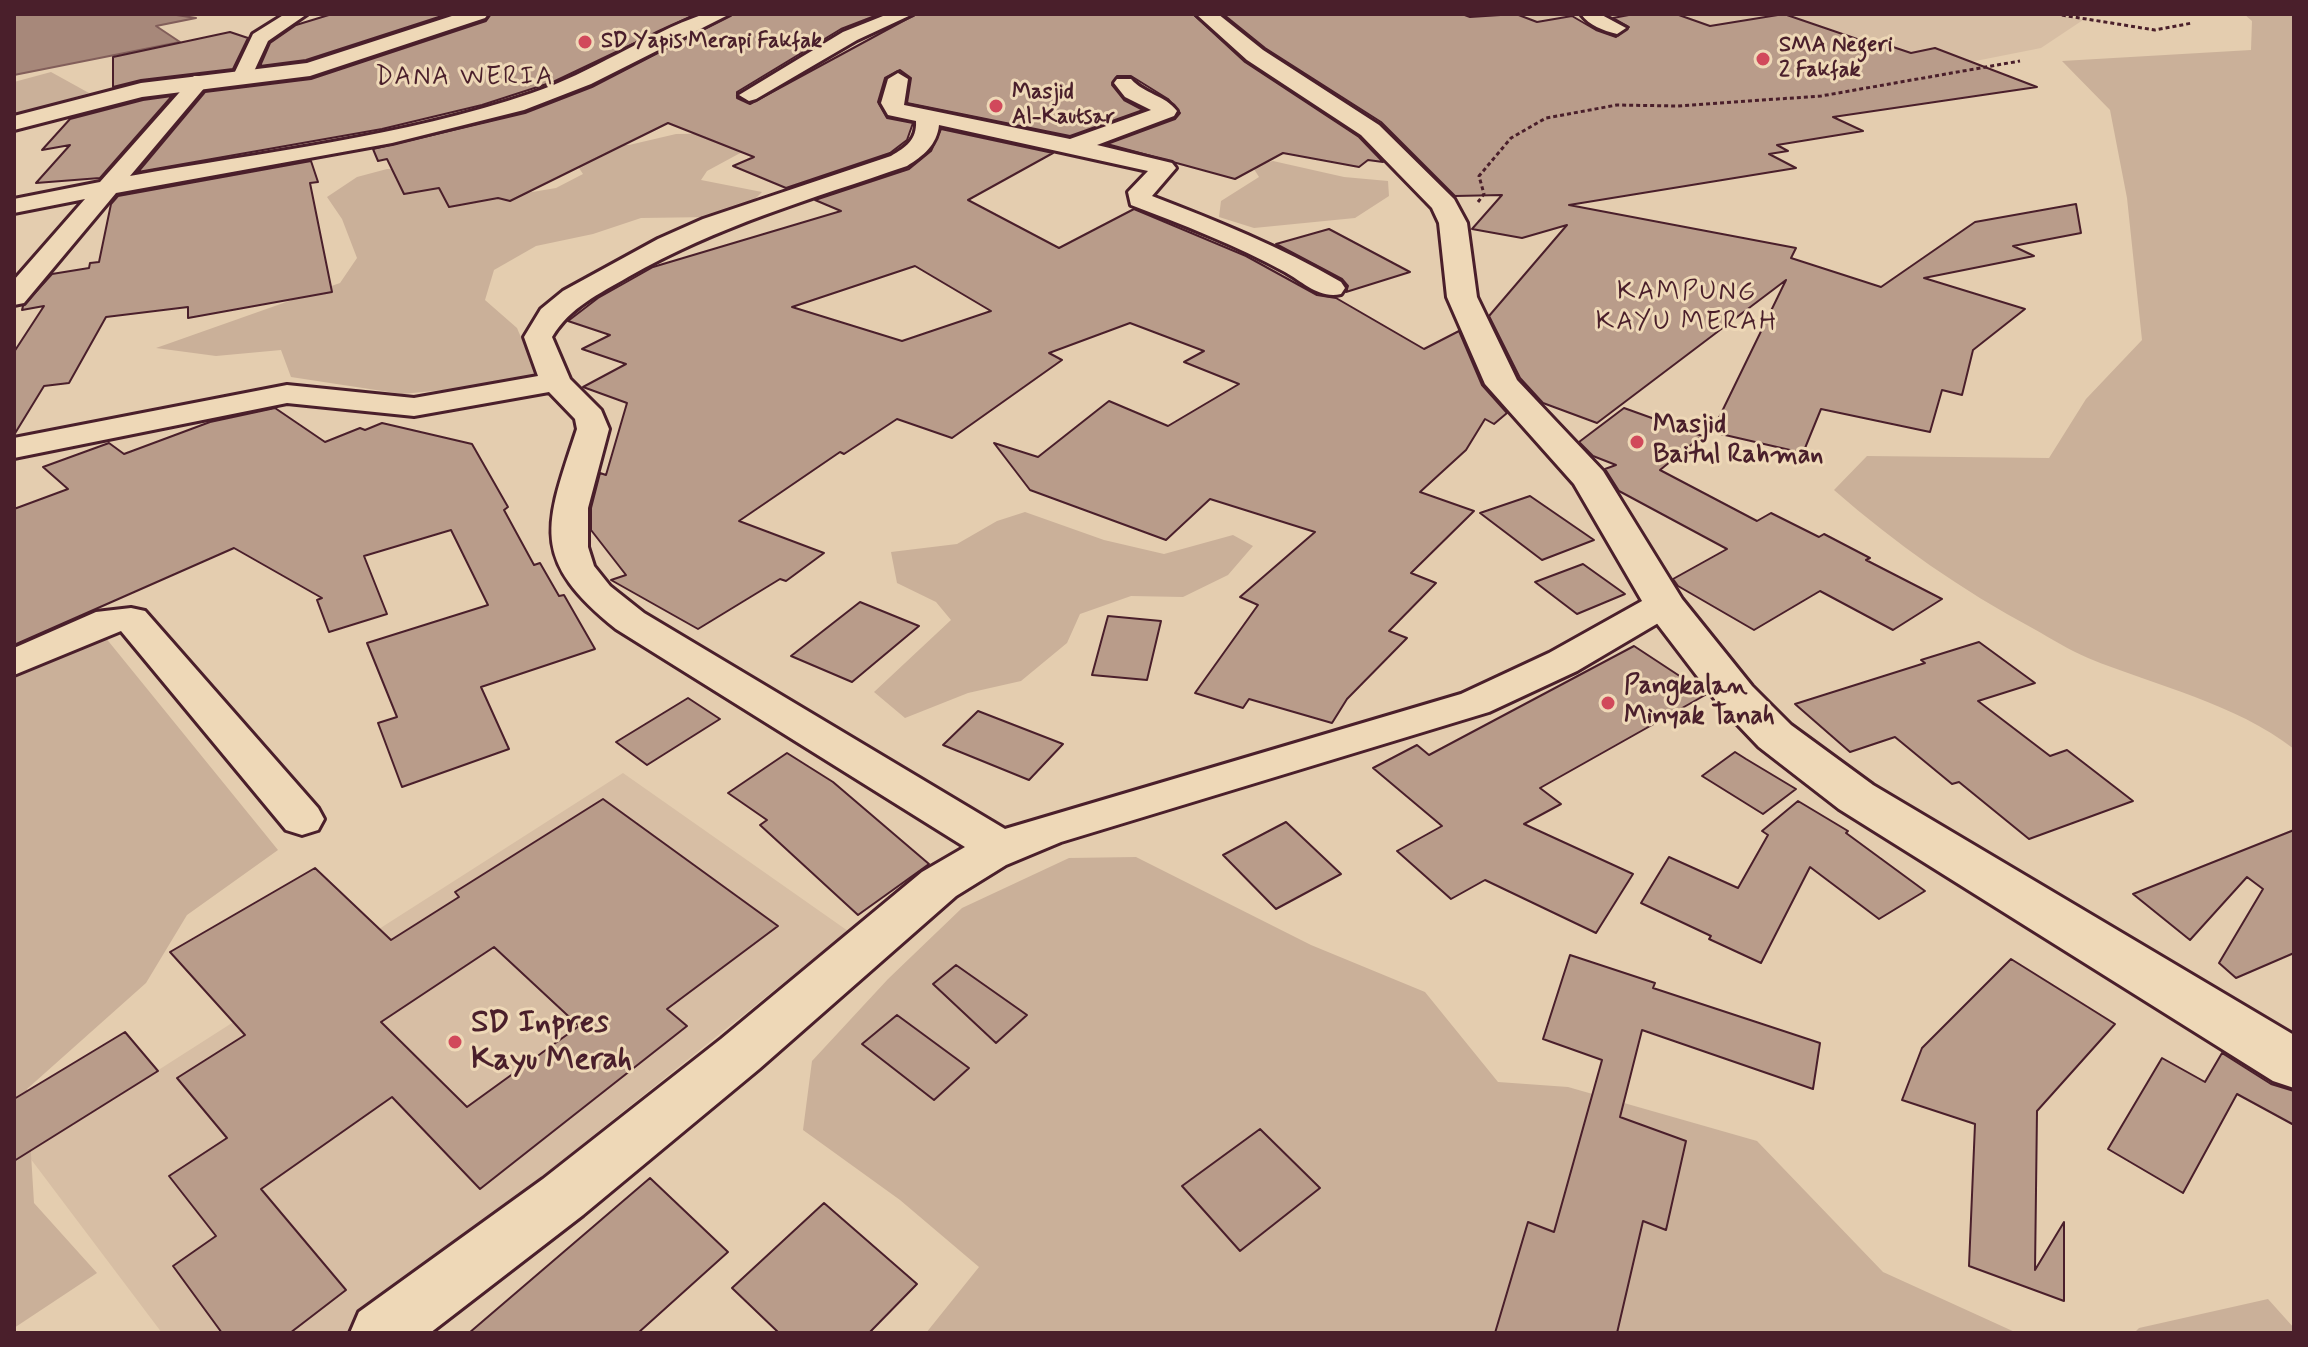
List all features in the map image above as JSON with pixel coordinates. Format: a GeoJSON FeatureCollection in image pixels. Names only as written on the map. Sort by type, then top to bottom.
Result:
{"type":"FeatureCollection","features":[{"type":"Feature","properties":{"kind":"main road"},"geometry":{"type":"LineString","coordinates":[[14,123],[128,93],[201,80],[310,69],[478,14]]}},
{"type":"Feature","properties":{"kind":"main road"},"geometry":{"type":"LineString","coordinates":[[1206,14],[1255,55],[1370,130],[1444,205],[1453,223],[1462,297],[1502,384],[1590,479],[1664,604],[1736,696],[1775,736],[1856,797],[2294,1064]]}},
{"type":"Feature","properties":{"kind":"street"},"geometry":{"type":"LineString","coordinates":[[243,76],[260,38],[298,14]]}},
{"type":"Feature","properties":{"kind":"street"},"geometry":{"type":"LineString","coordinates":[[14,206],[108,185],[368,141],[478,116],[583,81],[678,30],[721,14]]}},
{"type":"Feature","properties":{"kind":"street"},"geometry":{"type":"LineString","coordinates":[[749,95],[850,36],[904,14]]}},
{"type":"Feature","properties":{"kind":"street"},"geometry":{"type":"LineString","coordinates":[[1590,14],[1595,20],[1617,28]]}},
{"type":"Feature","properties":{"kind":"street"},"geometry":{"type":"LineString","coordinates":[[898,79],[893,108],[927,118],[1072,146],[1164,168],[1140,192],[1140,200],[1211,227],[1294,266],[1331,288]]}},
{"type":"Feature","properties":{"kind":"street"},"geometry":{"type":"LineString","coordinates":[[14,297],[201,80]]}},
{"type":"Feature","properties":{"kind":"street"},"geometry":{"type":"LineString","coordinates":[[1072,146],[1130,127],[1166,111],[1132,93],[1124,83]]}},
{"type":"Feature","properties":{"kind":"street"},"geometry":{"type":"LineString","coordinates":[[927,118],[927,137],[914,152],[899,161],[693,231],[573,297],[551,315],[538,337],[556,382],[590,417],[593,429],[569,515],[567,534],[572,558],[588,585],[630,621],[1000,847]]}},
{"type":"Feature","properties":{"kind":"street"},"geometry":{"type":"LineString","coordinates":[[14,448],[287,394],[414,407],[556,382]]}},
{"type":"Feature","properties":{"kind":"street"},"geometry":{"type":"LineString","coordinates":[[381,1333],[563,1197],[740,1054],[939,884],[969,863],[1000,847],[1119,808],[1475,703],[1563,662],[1664,604]]}},
{"type":"Feature","properties":{"kind":"street"},"geometry":{"type":"LineString","coordinates":[[14,663],[110,620],[131,619],[302,819]]}},
{"type":"Feature","properties":{"kind":"path"},"geometry":{"type":"LineString","coordinates":[[2055,14],[2155,30],[2192,23]]}},
{"type":"Feature","properties":{"kind":"path"},"geometry":{"type":"LineString","coordinates":[[1454,235],[1484,194],[1479,176],[1511,138],[1546,118],[1617,105],[1677,106],[1821,96],[2020,61]]}},
{"type":"Feature","properties":{"kind":"shaded area"},"geometry":{"type":"Polygon","coordinates":[[[14,14],[170,14],[196,18],[156,26],[180,42],[14,75],[14,14]]]}},
{"type":"Feature","properties":{"kind":"shaded area","name":"SMA Negeri 2 Fakfak"},"geometry":{"type":"Polygon","coordinates":[[[1544,14],[2052,14],[2083,20],[2041,48],[1819,92],[1473,28],[1544,14]]]}},
{"type":"Feature","properties":{"kind":"shaded area"},"geometry":{"type":"Polygon","coordinates":[[[2244,14],[2294,14],[2294,749],[2221,707],[2088,658],[2061,644],[1930,565],[1834,490],[1867,456],[2049,458],[2086,399],[2142,340],[2127,198],[2110,110],[2062,61],[2251,50],[2252,21],[2244,14]]]}},
{"type":"Feature","properties":{"kind":"shaded area"},"geometry":{"type":"Polygon","coordinates":[[[51,72],[89,93],[14,115],[14,82],[51,72]]]}},
{"type":"Feature","properties":{"kind":"shaded area"},"geometry":{"type":"Polygon","coordinates":[[[746,133],[755,145],[707,171],[701,180],[762,192],[751,203],[711,217],[641,218],[593,234],[536,246],[494,270],[485,300],[517,328],[538,377],[496,385],[402,394],[291,377],[281,350],[216,356],[156,348],[340,283],[357,258],[342,219],[327,197],[357,177],[387,169],[451,168],[526,193],[556,188],[583,174],[571,156],[590,145],[629,145],[676,134],[746,133]]]}},
{"type":"Feature","properties":{"kind":"shaded area"},"geometry":{"type":"Polygon","coordinates":[[[1273,161],[1344,177],[1388,181],[1389,196],[1355,218],[1254,228],[1219,217],[1221,201],[1259,177],[1252,166],[1273,161]]]}},
{"type":"Feature","properties":{"kind":"shaded area"},"geometry":{"type":"Polygon","coordinates":[[[1025,512],[1104,540],[1164,554],[1233,535],[1253,546],[1228,575],[1183,597],[1131,596],[1080,614],[1067,643],[1021,681],[968,693],[905,718],[874,692],[951,620],[936,602],[897,583],[891,552],[957,544],[997,521],[1025,512]]]}},
{"type":"Feature","properties":{"kind":"shaded area"},"geometry":{"type":"Polygon","coordinates":[[[105,637],[278,850],[187,915],[146,983],[27,1089],[34,1203],[97,1273],[14,1328],[14,678],[105,637]]]}},
{"type":"Feature","properties":{"kind":"shaded area","name":"SD Inpres Kayu Merah"},"geometry":{"type":"Polygon","coordinates":[[[623,773],[848,931],[347,1333],[162,1333],[27,1154],[623,773]]]}},
{"type":"Feature","properties":{"kind":"shaded area"},"geometry":{"type":"Polygon","coordinates":[[[1136,857],[1311,945],[1425,992],[1498,1082],[1568,1087],[1757,1141],[1883,1272],[2017,1333],[926,1333],[979,1267],[900,1200],[803,1130],[812,1061],[888,979],[962,908],[1069,858],[1136,857]]]}},
{"type":"Feature","properties":{"kind":"shaded area"},"geometry":{"type":"Polygon","coordinates":[[[2268,1299],[2294,1328],[2294,1333],[2134,1333],[2139,1328],[2268,1299]]]}},
{"type":"Feature","properties":{"kind":"building"},"geometry":{"type":"Polygon","coordinates":[[[332,14],[448,14],[306,60],[260,66],[270,43],[296,25],[332,14]]]}},
{"type":"Feature","properties":{"kind":"building"},"geometry":{"type":"Polygon","coordinates":[[[491,14],[696,14],[553,82],[482,105],[382,129],[138,172],[205,92],[311,79],[486,21],[491,14]]]}},
{"type":"Feature","properties":{"kind":"building"},"geometry":{"type":"Polygon","coordinates":[[[733,14],[880,14],[841,29],[737,92],[737,98],[750,104],[916,14],[1193,14],[1245,62],[1359,137],[1383,162],[1368,160],[1359,167],[1283,153],[1235,179],[1107,144],[1175,119],[1180,113],[1168,99],[1131,76],[1117,76],[1112,85],[1124,100],[1143,110],[1070,136],[907,103],[911,78],[900,70],[885,78],[878,102],[887,118],[913,123],[907,140],[890,153],[786,188],[733,166],[754,157],[668,123],[510,201],[498,198],[449,207],[439,188],[404,194],[387,159],[378,161],[373,149],[525,113],[592,87],[733,14]]]}},
{"type":"Feature","properties":{"kind":"building"},"geometry":{"type":"Polygon","coordinates":[[[1223,14],[1462,14],[1470,17],[1516,14],[1537,22],[1572,16],[1616,37],[1629,27],[1613,18],[1634,14],[1676,14],[1710,26],[1784,14],[1860,40],[1869,39],[1911,53],[1935,48],[2037,87],[1833,117],[1863,131],[1777,145],[1788,151],[1769,154],[1796,168],[1569,205],[1796,248],[1791,258],[1881,287],[1975,222],[2076,204],[2081,233],[2013,246],[2034,256],[1924,278],[2025,309],[1973,350],[1962,395],[1942,390],[1930,432],[1821,409],[1803,453],[1712,432],[1786,280],[1597,423],[1543,403],[1520,378],[1489,316],[1567,225],[1522,238],[1472,229],[1502,195],[1455,196],[1381,122],[1265,48],[1223,14]]]}},
{"type":"Feature","properties":{"kind":"building"},"geometry":{"type":"Polygon","coordinates":[[[230,32],[248,38],[233,69],[141,80],[113,87],[113,57],[230,32]]]}},
{"type":"Feature","properties":{"kind":"building"},"geometry":{"type":"Polygon","coordinates":[[[172,96],[100,178],[36,183],[70,145],[42,150],[70,119],[143,100],[172,96]]]}},
{"type":"Feature","properties":{"kind":"building"},"geometry":{"type":"Polygon","coordinates":[[[941,129],[1053,153],[968,200],[1059,248],[1134,209],[1246,256],[1317,295],[1336,298],[1424,349],[1459,331],[1482,385],[1507,413],[1494,424],[1485,419],[1466,450],[1420,492],[1474,511],[1411,573],[1436,583],[1389,631],[1407,638],[1347,699],[1332,723],[1249,699],[1243,708],[1195,693],[1258,605],[1240,597],[1315,532],[1210,499],[1166,540],[1030,490],[994,443],[1038,457],[1109,401],[1168,426],[1239,384],[1184,362],[1204,351],[1130,323],[1049,353],[1062,360],[952,438],[897,419],[844,454],[840,452],[739,521],[824,553],[786,581],[780,579],[698,629],[611,580],[626,575],[591,530],[591,508],[600,473],[606,475],[627,403],[583,387],[626,364],[582,349],[610,335],[568,321],[598,298],[653,267],[841,211],[815,200],[909,169],[931,151],[941,129]],[[915,266],[792,307],[902,341],[991,311],[915,266]]]}},
{"type":"Feature","properties":{"kind":"building"},"geometry":{"type":"Polygon","coordinates":[[[311,161],[318,182],[310,183],[332,292],[188,318],[188,307],[106,317],[69,383],[44,386],[14,435],[14,352],[44,306],[22,310],[23,306],[52,274],[89,268],[90,263],[99,262],[111,204],[118,196],[311,161]]]}},
{"type":"Feature","properties":{"kind":"building"},"geometry":{"type":"Polygon","coordinates":[[[1329,229],[1410,272],[1346,292],[1348,286],[1342,279],[1276,244],[1329,229]]]}},
{"type":"Feature","properties":{"kind":"building"},"geometry":{"type":"Polygon","coordinates":[[[275,408],[325,442],[382,423],[472,444],[508,507],[504,510],[534,565],[540,563],[559,596],[564,595],[595,649],[481,687],[509,749],[402,787],[378,723],[397,717],[367,643],[488,605],[451,530],[364,556],[387,614],[329,632],[317,600],[322,598],[234,548],[14,645],[14,509],[68,489],[43,467],[109,443],[124,454],[210,422],[275,408]]]}},
{"type":"Feature","properties":{"kind":"building"},"geometry":{"type":"Polygon","coordinates":[[[1624,408],[1702,436],[1660,470],[1757,521],[1771,513],[1819,537],[1824,534],[1870,558],[1866,560],[1942,599],[1893,630],[1820,591],[1754,630],[1678,586],[1673,579],[1727,549],[1619,491],[1605,469],[1616,465],[1593,456],[1579,442],[1624,408]]]}},
{"type":"Feature","properties":{"kind":"building"},"geometry":{"type":"Polygon","coordinates":[[[1530,496],[1594,540],[1542,560],[1480,513],[1530,496]]]}},
{"type":"Feature","properties":{"kind":"building"},"geometry":{"type":"Polygon","coordinates":[[[1583,564],[1625,594],[1577,614],[1535,582],[1583,564]]]}},
{"type":"Feature","properties":{"kind":"building"},"geometry":{"type":"Polygon","coordinates":[[[860,602],[919,626],[852,682],[791,656],[860,602]]]}},
{"type":"Feature","properties":{"kind":"building"},"geometry":{"type":"Polygon","coordinates":[[[1108,616],[1161,621],[1147,680],[1092,675],[1108,616]]]}},
{"type":"Feature","properties":{"kind":"building"},"geometry":{"type":"Polygon","coordinates":[[[1979,642],[2035,683],[1978,701],[2050,756],[2067,750],[2133,801],[2029,839],[1959,782],[1952,784],[1895,737],[1850,752],[1795,704],[1925,663],[1921,660],[1979,642]]]}},
{"type":"Feature","properties":{"kind":"building"},"geometry":{"type":"Polygon","coordinates":[[[1634,646],[1707,694],[1540,788],[1561,804],[1524,824],[1633,874],[1596,933],[1485,880],[1451,899],[1397,851],[1442,826],[1373,768],[1417,745],[1429,755],[1634,646]]]}},
{"type":"Feature","properties":{"kind":"building"},"geometry":{"type":"Polygon","coordinates":[[[688,698],[720,719],[647,765],[616,742],[688,698]]]}},
{"type":"Feature","properties":{"kind":"building"},"geometry":{"type":"Polygon","coordinates":[[[978,711],[1063,744],[1029,780],[943,745],[978,711]]]}},
{"type":"Feature","properties":{"kind":"building"},"geometry":{"type":"Polygon","coordinates":[[[1735,752],[1796,789],[1763,814],[1702,776],[1735,752]]]}},
{"type":"Feature","properties":{"kind":"building"},"geometry":{"type":"Polygon","coordinates":[[[787,753],[833,782],[929,864],[858,915],[760,825],[767,820],[728,793],[787,753]]]}},
{"type":"Feature","properties":{"kind":"building"},"geometry":{"type":"Polygon","coordinates":[[[603,799],[778,926],[667,1009],[687,1026],[480,1189],[392,1097],[261,1189],[346,1290],[290,1333],[222,1333],[173,1266],[216,1236],[169,1176],[227,1138],[177,1078],[245,1035],[170,952],[315,868],[391,940],[459,897],[455,892],[603,799]],[[494,947],[381,1022],[467,1107],[579,1026],[494,947]]]}},
{"type":"Feature","properties":{"kind":"building"},"geometry":{"type":"Polygon","coordinates":[[[1798,801],[1848,831],[1846,833],[1925,891],[1879,919],[1810,867],[1761,963],[1641,903],[1669,857],[1738,888],[1768,835],[1762,831],[1798,801]]]}},
{"type":"Feature","properties":{"kind":"building"},"geometry":{"type":"Polygon","coordinates":[[[1286,822],[1341,874],[1276,909],[1223,855],[1286,822]]]}},
{"type":"Feature","properties":{"kind":"building"},"geometry":{"type":"Polygon","coordinates":[[[2294,830],[2294,953],[2236,978],[2219,963],[2263,889],[2247,877],[2190,940],[2133,894],[2294,830]]]}},
{"type":"Feature","properties":{"kind":"building"},"geometry":{"type":"Polygon","coordinates":[[[1570,955],[1655,983],[1653,988],[1820,1043],[1813,1089],[1642,1030],[1620,1117],[1686,1141],[1666,1230],[1643,1221],[1617,1333],[1495,1333],[1528,1222],[1554,1232],[1602,1060],[1543,1039],[1570,955]]]}},
{"type":"Feature","properties":{"kind":"building"},"geometry":{"type":"Polygon","coordinates":[[[2011,959],[2115,1024],[2037,1111],[2035,1270],[2064,1222],[2064,1301],[1969,1266],[1975,1124],[1902,1100],[1922,1048],[2011,959]]]}},
{"type":"Feature","properties":{"kind":"building"},"geometry":{"type":"Polygon","coordinates":[[[956,965],[1027,1015],[996,1043],[933,984],[956,965]]]}},
{"type":"Feature","properties":{"kind":"building"},"geometry":{"type":"Polygon","coordinates":[[[897,1015],[969,1068],[934,1100],[862,1044],[897,1015]]]}},
{"type":"Feature","properties":{"kind":"building"},"geometry":{"type":"Polygon","coordinates":[[[125,1032],[158,1071],[14,1161],[14,1099],[125,1032]]]}},
{"type":"Feature","properties":{"kind":"building"},"geometry":{"type":"Polygon","coordinates":[[[2222,1053],[2271,1084],[2294,1091],[2294,1125],[2237,1094],[2183,1193],[2108,1149],[2162,1058],[2205,1082],[2222,1053]]]}},
{"type":"Feature","properties":{"kind":"building"},"geometry":{"type":"Polygon","coordinates":[[[1260,1129],[1320,1188],[1240,1251],[1182,1186],[1260,1129]]]}},
{"type":"Feature","properties":{"kind":"building"},"geometry":{"type":"Polygon","coordinates":[[[650,1178],[728,1252],[638,1333],[469,1333],[650,1178]]]}},
{"type":"Feature","properties":{"kind":"building"},"geometry":{"type":"Polygon","coordinates":[[[824,1203],[917,1284],[869,1333],[779,1333],[732,1288],[824,1203]]]}},
{"type":"Feature","properties":{"kind":"place","name":"SD Yapis Merapi Fakfak"},"geometry":{"type":"Point","coordinates":[585,42]}},
{"type":"Feature","properties":{"kind":"place","name":"SMA Negeri 2 Fakfak"},"geometry":{"type":"Point","coordinates":[1763,59]}},
{"type":"Feature","properties":{"kind":"place","name":"Masjid Al-Kautsar"},"geometry":{"type":"Point","coordinates":[996,106]}},
{"type":"Feature","properties":{"kind":"place","name":"Masjid Baitul Rahman"},"geometry":{"type":"Point","coordinates":[1637,442]}},
{"type":"Feature","properties":{"kind":"place","name":"Pangkalan Minyak Tanah"},"geometry":{"type":"Point","coordinates":[1608,703]}},
{"type":"Feature","properties":{"kind":"place","name":"SD Inpres Kayu Merah"},"geometry":{"type":"Point","coordinates":[455,1042]}},
{"type":"Feature","properties":{"kind":"district","name":"DANA WERIA"},"geometry":{"type":"Point","coordinates":[465,79]}},
{"type":"Feature","properties":{"kind":"district","name":"KAMPUNG KAYU MERAH"},"geometry":{"type":"Point","coordinates":[1687,309]}}]}
